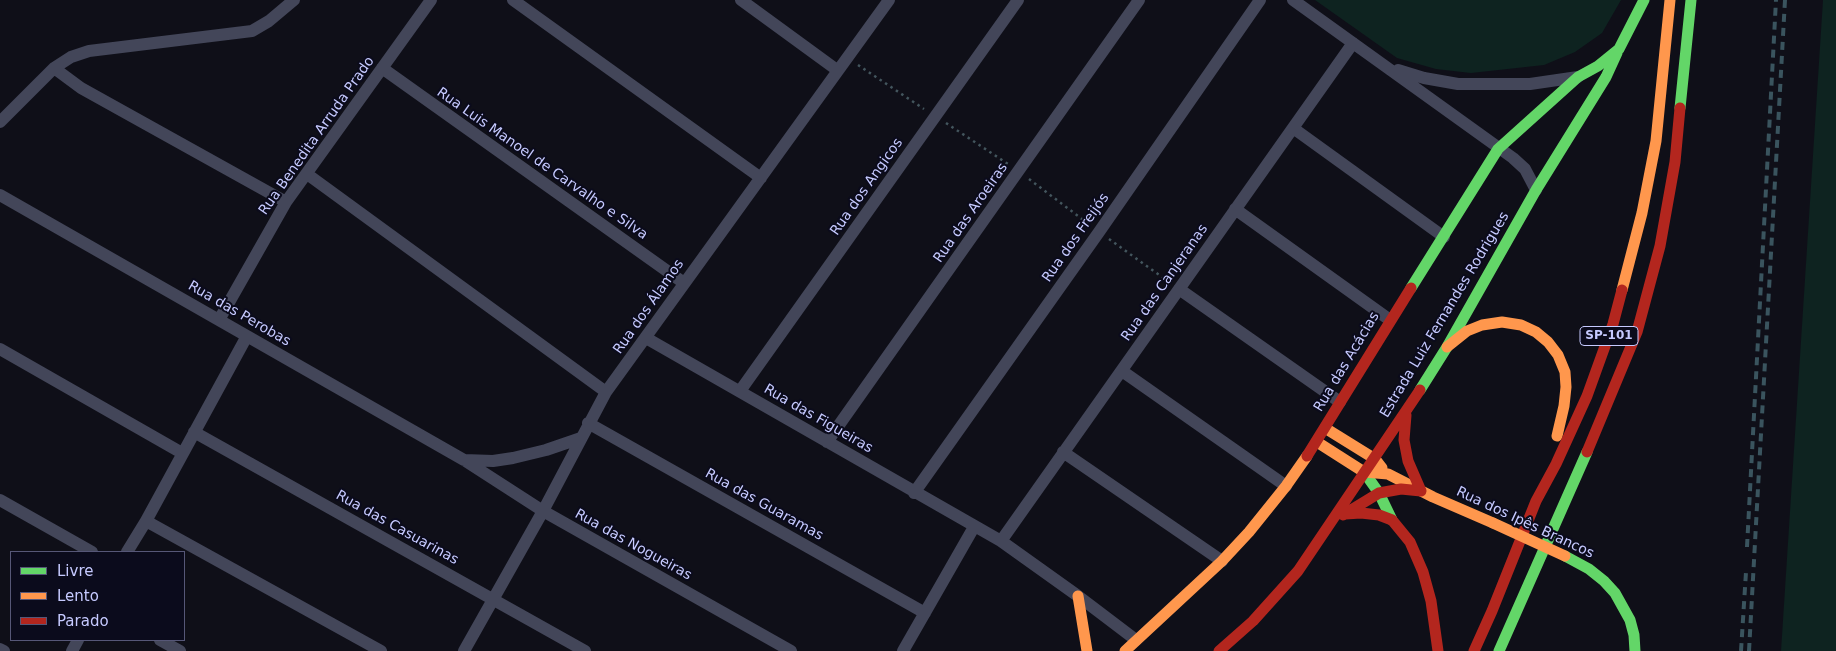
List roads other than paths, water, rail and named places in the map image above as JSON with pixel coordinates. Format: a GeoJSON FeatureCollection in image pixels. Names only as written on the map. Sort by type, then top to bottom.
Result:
{"type":"FeatureCollection","features":[{"type":"Feature","properties":{"kind":"main road","name":"Estrada Luiz Fernandes Rodrigues"},"geometry":{"type":"LineString","coordinates":[[1219,651],[1254,621],[1298,571],[1406,413],[1447,347],[1536,190],[1606,77],[1644,0]]}},
{"type":"Feature","properties":{"kind":"main road","name":"SP-101"},"geometry":{"type":"LineString","coordinates":[[1474,651],[1536,501],[1587,396],[1613,324],[1642,213],[1656,141],[1670,0]]}},
{"type":"Feature","properties":{"kind":"main road","name":"SP-101"},"geometry":{"type":"LineString","coordinates":[[1501,651],[1510,626],[1637,332],[1660,246],[1675,162],[1691,0]]}},
{"type":"Feature","properties":{"kind":"main road","name":"Rua das Acácias"},"geometry":{"type":"LineString","coordinates":[[1125,651],[1222,561],[1249,532],[1286,486],[1316,442],[1498,148],[1578,77],[1598,66],[1619,49]]}},
{"type":"Feature","properties":{"kind":"main road"},"geometry":{"type":"LineString","coordinates":[[1447,347],[1467,331],[1482,325],[1502,322],[1521,325],[1536,332],[1548,342],[1558,356],[1565,372],[1564,406],[1536,501]]}},
{"type":"Feature","properties":{"kind":"main road"},"geometry":{"type":"LineString","coordinates":[[1328,528],[1354,506],[1379,493],[1400,489],[1421,491],[1408,462],[1404,440],[1406,413]]}},
{"type":"Feature","properties":{"kind":"main road","name":"Rua dos Ipês Brancos"},"geometry":{"type":"LineString","coordinates":[[1324,428],[1375,459],[1388,474],[1421,491],[1565,556],[1597,575],[1615,593],[1630,620],[1634,635],[1635,651]]}},
{"type":"Feature","properties":{"kind":"main road","name":"Rua dos Ipês Brancos"},"geometry":{"type":"LineString","coordinates":[[1316,442],[1364,472],[1388,474]]}},
{"type":"Feature","properties":{"kind":"main road"},"geometry":{"type":"LineString","coordinates":[[1364,472],[1379,493],[1392,520],[1410,542],[1423,572],[1431,601],[1438,651]]}},
{"type":"Feature","properties":{"kind":"main road"},"geometry":{"type":"LineString","coordinates":[[1345,514],[1366,513],[1392,520]]}},
{"type":"Feature","properties":{"kind":"main road"},"geometry":{"type":"LineString","coordinates":[[1078,596],[1087,651]]}},
{"type":"Feature","properties":{"kind":"street"},"geometry":{"type":"LineString","coordinates":[[0,122],[54,68],[70,57],[89,51],[252,31],[269,21],[294,0]]}},
{"type":"Feature","properties":{"kind":"street","name":"Rua Benedita Arruda Prado"},"geometry":{"type":"LineString","coordinates":[[219,320],[286,202],[431,0]]}},
{"type":"Feature","properties":{"kind":"street"},"geometry":{"type":"LineString","coordinates":[[513,0],[760,178]]}},
{"type":"Feature","properties":{"kind":"street"},"geometry":{"type":"LineString","coordinates":[[741,0],[837,70]]}},
{"type":"Feature","properties":{"kind":"street","name":"Rua dos Álamos"},"geometry":{"type":"LineString","coordinates":[[464,651],[543,511],[606,392],[889,0]]}},
{"type":"Feature","properties":{"kind":"street","name":"Rua dos Angicos"},"geometry":{"type":"LineString","coordinates":[[740,391],[1018,0]]}},
{"type":"Feature","properties":{"kind":"street","name":"Rua das Aroeiras"},"geometry":{"type":"LineString","coordinates":[[827,442],[1139,0]]}},
{"type":"Feature","properties":{"kind":"street","name":"Rua dos Freijós"},"geometry":{"type":"LineString","coordinates":[[914,492],[1260,0]]}},
{"type":"Feature","properties":{"kind":"street"},"geometry":{"type":"LineString","coordinates":[[1293,0],[1525,169],[1536,190]]}},
{"type":"Feature","properties":{"kind":"street","name":"Rua das Canjeranas"},"geometry":{"type":"LineString","coordinates":[[1001,541],[1352,43]]}},
{"type":"Feature","properties":{"kind":"street"},"geometry":{"type":"LineString","coordinates":[[54,68],[81,88],[286,202]]}},
{"type":"Feature","properties":{"kind":"street","name":"Rua Luis Manoel de Carvalho e Silva"},"geometry":{"type":"LineString","coordinates":[[382,68],[684,283]]}},
{"type":"Feature","properties":{"kind":"street"},"geometry":{"type":"LineString","coordinates":[[1388,68],[1424,78],[1458,84],[1530,84],[1578,77]]}},
{"type":"Feature","properties":{"kind":"street"},"geometry":{"type":"LineString","coordinates":[[1292,128],[1444,237]]}},
{"type":"Feature","properties":{"kind":"street"},"geometry":{"type":"LineString","coordinates":[[307,174],[606,392]]}},
{"type":"Feature","properties":{"kind":"street","name":"Rua das Perobas"},"geometry":{"type":"LineString","coordinates":[[0,195],[464,460]]}},
{"type":"Feature","properties":{"kind":"street"},"geometry":{"type":"LineString","coordinates":[[1235,209],[1390,320]]}},
{"type":"Feature","properties":{"kind":"street"},"geometry":{"type":"LineString","coordinates":[[1179,289],[1340,402]]}},
{"type":"Feature","properties":{"kind":"street"},"geometry":{"type":"LineString","coordinates":[[128,551],[146,521],[247,336]]}},
{"type":"Feature","properties":{"kind":"street","name":"Rua das Figueiras"},"geometry":{"type":"LineString","coordinates":[[646,338],[1001,541],[1136,640]]}},
{"type":"Feature","properties":{"kind":"street"},"geometry":{"type":"LineString","coordinates":[[0,349],[182,453]]}},
{"type":"Feature","properties":{"kind":"street"},"geometry":{"type":"LineString","coordinates":[[1122,371],[1286,486]]}},
{"type":"Feature","properties":{"kind":"street","name":"Rua das Guaramas"},"geometry":{"type":"LineString","coordinates":[[588,424],[925,613]]}},
{"type":"Feature","properties":{"kind":"street","name":"Rua das Casuarinas"},"geometry":{"type":"LineString","coordinates":[[194,432],[585,651]]}},
{"type":"Feature","properties":{"kind":"street"},"geometry":{"type":"LineString","coordinates":[[464,460],[493,461],[513,458],[546,450],[581,438]]}},
{"type":"Feature","properties":{"kind":"street"},"geometry":{"type":"LineString","coordinates":[[1064,452],[1222,561]]}},
{"type":"Feature","properties":{"kind":"street","name":"Rua das Nogueiras"},"geometry":{"type":"LineString","coordinates":[[464,460],[543,511],[791,651]]}},
{"type":"Feature","properties":{"kind":"street"},"geometry":{"type":"LineString","coordinates":[[0,500],[90,551]]}},
{"type":"Feature","properties":{"kind":"street"},"geometry":{"type":"LineString","coordinates":[[146,521],[381,651]]}},
{"type":"Feature","properties":{"kind":"street"},"geometry":{"type":"LineString","coordinates":[[903,651],[974,527]]}},
{"type":"Feature","properties":{"kind":"street"},"geometry":{"type":"LineString","coordinates":[[162,641],[180,651]]}},
{"type":"Feature","properties":{"kind":"street"},"geometry":{"type":"LineString","coordinates":[[0,649],[4,651]]}},
{"type":"Feature","properties":{"kind":"railway"},"geometry":{"type":"LineString","coordinates":[[1747,547],[1776,0]]}},
{"type":"Feature","properties":{"kind":"railway"},"geometry":{"type":"LineString","coordinates":[[1749,651],[1785,0]]}},
{"type":"Feature","properties":{"kind":"railway"},"geometry":{"type":"LineString","coordinates":[[1741,651],[1746,572]]}}]}
